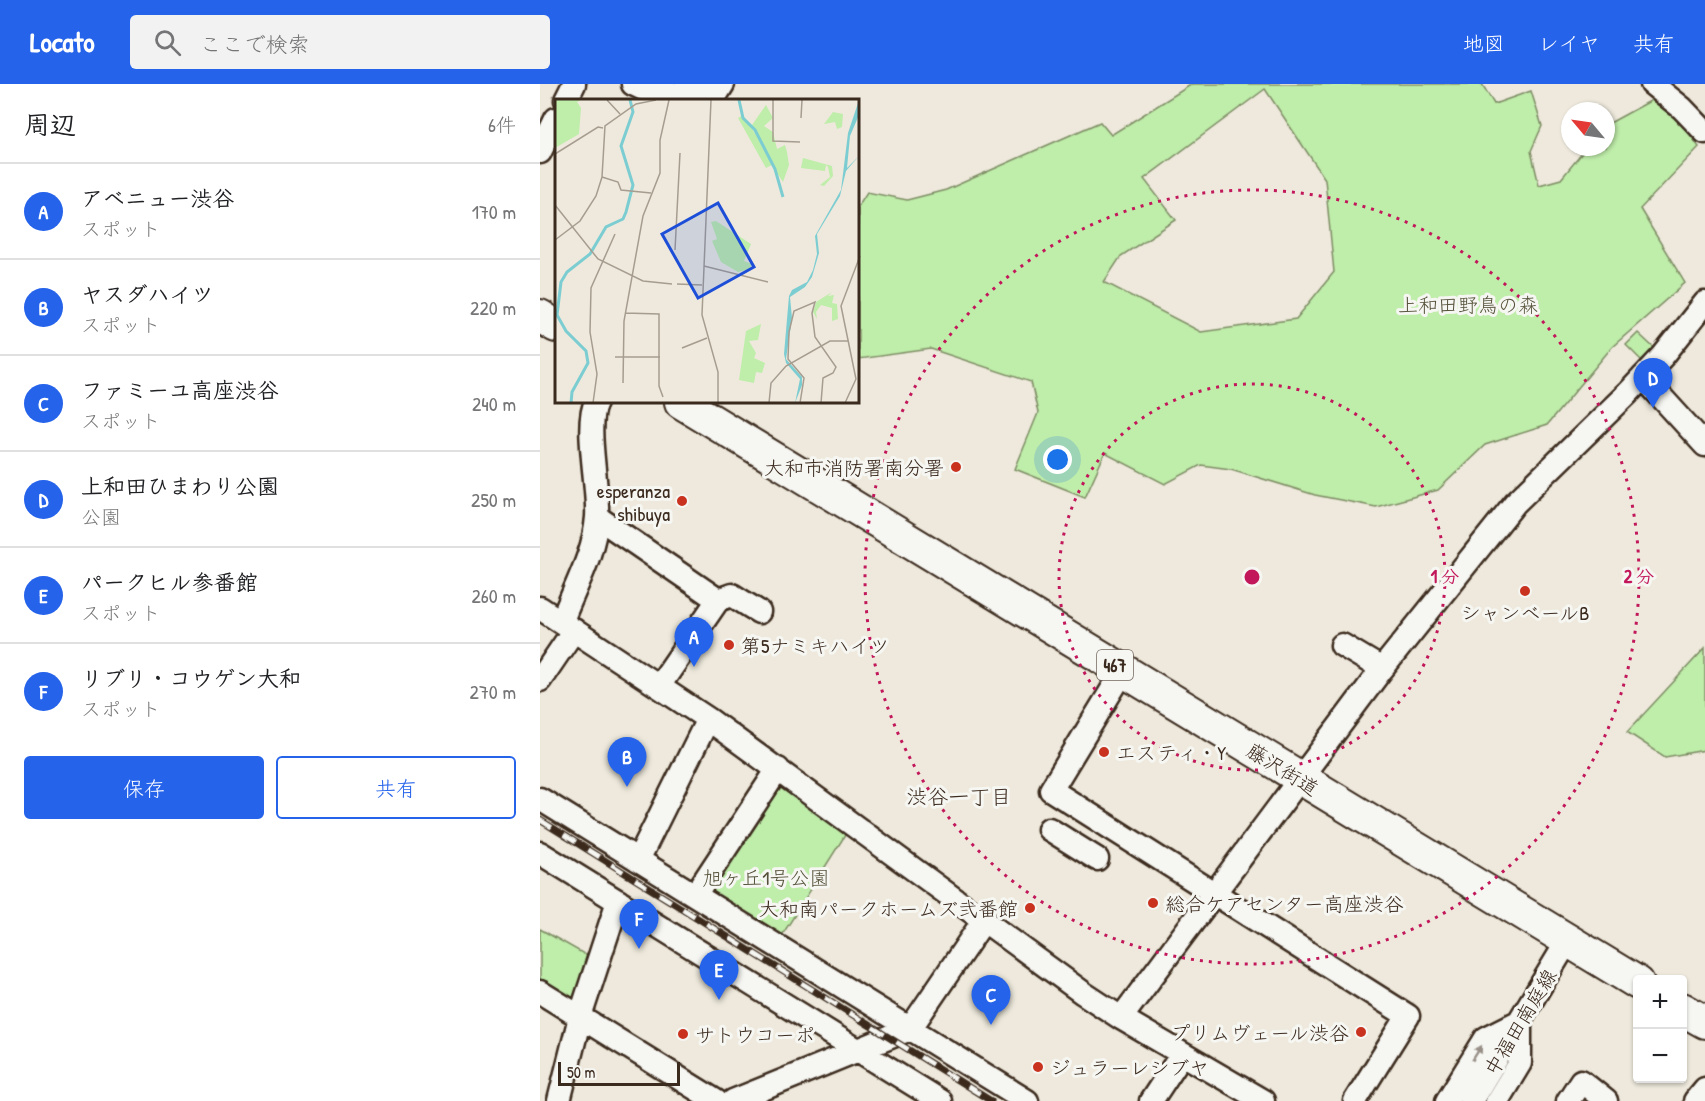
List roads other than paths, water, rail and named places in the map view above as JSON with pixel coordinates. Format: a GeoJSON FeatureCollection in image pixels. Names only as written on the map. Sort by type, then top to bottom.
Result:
{"type":"FeatureCollection","features":[{"type":"Feature","properties":{"kind":"highway"},"geometry":{"type":"LineString","coordinates":[[540,316],[555,325]]}},
{"type":"Feature","properties":{"kind":"highway","name":"藤沢街道"},"geometry":{"type":"LineString","coordinates":[[684,404],[1633,980]]}},
{"type":"Feature","properties":{"kind":"highway"},"geometry":{"type":"LineString","coordinates":[[1687,1011],[1705,1022]]}},
{"type":"Feature","properties":{"kind":"street"},"geometry":{"type":"LineString","coordinates":[[566,99],[574,84]]}},
{"type":"Feature","properties":{"kind":"street"},"geometry":{"type":"LineString","coordinates":[[633,84],[663,95],[687,93],[706,84]]}},
{"type":"Feature","properties":{"kind":"street"},"geometry":{"type":"LineString","coordinates":[[714,99],[723,84]]}},
{"type":"Feature","properties":{"kind":"street"},"geometry":{"type":"LineString","coordinates":[[1652,84],[1682,108],[1705,132]]}},
{"type":"Feature","properties":{"kind":"street"},"geometry":{"type":"LineString","coordinates":[[540,152],[555,121]]}},
{"type":"Feature","properties":{"kind":"street"},"geometry":{"type":"LineString","coordinates":[[1121,1018],[1382,669],[1515,502],[1643,377],[1705,303]]}},
{"type":"Feature","properties":{"kind":"street"},"geometry":{"type":"LineString","coordinates":[[1643,377],[1705,445]]}},
{"type":"Feature","properties":{"kind":"street"},"geometry":{"type":"LineString","coordinates":[[540,680],[568,625],[592,551],[597,517],[597,483],[591,427],[596,404]]}},
{"type":"Feature","properties":{"kind":"street"},"geometry":{"type":"LineString","coordinates":[[597,517],[718,600]]}},
{"type":"Feature","properties":{"kind":"street"},"geometry":{"type":"LineString","coordinates":[[659,686],[718,600],[732,595],[759,612]]}},
{"type":"Feature","properties":{"kind":"street"},"geometry":{"type":"LineString","coordinates":[[540,608],[708,719],[1121,1018],[1263,1101]]}},
{"type":"Feature","properties":{"kind":"street"},"geometry":{"type":"LineString","coordinates":[[1342,645],[1382,669]]}},
{"type":"Feature","properties":{"kind":"street"},"geometry":{"type":"LineString","coordinates":[[1124,670],[1051,790],[1408,1016],[1355,1101]]}},
{"type":"Feature","properties":{"kind":"street"},"geometry":{"type":"LineString","coordinates":[[638,860],[708,719]]}},
{"type":"Feature","properties":{"kind":"street"},"geometry":{"type":"LineString","coordinates":[[695,895],[778,769]]}},
{"type":"Feature","properties":{"kind":"street"},"geometry":{"type":"LineString","coordinates":[[540,799],[1027,1101]]}},
{"type":"Feature","properties":{"kind":"street"},"geometry":{"type":"LineString","coordinates":[[1074,844],[1091,816]]}},
{"type":"Feature","properties":{"kind":"street"},"geometry":{"type":"LineString","coordinates":[[1049,829],[1096,859]]}},
{"type":"Feature","properties":{"kind":"street"},"geometry":{"type":"LineString","coordinates":[[540,853],[940,1101]]}},
{"type":"Feature","properties":{"kind":"street"},"geometry":{"type":"LineString","coordinates":[[559,1101],[580,1017],[618,901]]}},
{"type":"Feature","properties":{"kind":"street"},"geometry":{"type":"LineString","coordinates":[[733,1101],[910,1029],[984,920]]}},
{"type":"Feature","properties":{"kind":"street","name":"中福田南庭線"},"geometry":{"type":"LineString","coordinates":[[1472,1101],[1567,942]]}},
{"type":"Feature","properties":{"kind":"street"},"geometry":{"type":"LineString","coordinates":[[540,992],[716,1101]]}},
{"type":"Feature","properties":{"kind":"street"},"geometry":{"type":"LineString","coordinates":[[1447,1101],[1486,1038],[1520,1021],[1520,1064],[1497,1101]]}},
{"type":"Feature","properties":{"kind":"street"},"geometry":{"type":"LineString","coordinates":[[1151,1101],[1182,1054]]}},
{"type":"Feature","properties":{"kind":"street"},"geometry":{"type":"LineString","coordinates":[[1568,1101],[1581,1081],[1606,1101]]}},
{"type":"Feature","properties":{"kind":"street"},"geometry":{"type":"LineString","coordinates":[[1695,1101],[1705,1089]]}},
{"type":"Feature","properties":{"kind":"railway"},"geometry":{"type":"LineString","coordinates":[[540,820],[991,1101]]}},
{"type":"Feature","properties":{"kind":"place","name":"上和田ひまわり公園"},"geometry":{"type":"Point","coordinates":[1653,408]}},
{"type":"Feature","properties":{"kind":"place","name":"大和市消防署南分署"},"geometry":{"type":"Point","coordinates":[956,467]}},
{"type":"Feature","properties":{"kind":"place","name":"esperanza shibuya"},"geometry":{"type":"Point","coordinates":[682,501]}},
{"type":"Feature","properties":{"kind":"place","name":"シャンベールB"},"geometry":{"type":"Point","coordinates":[1525,591]}},
{"type":"Feature","properties":{"kind":"place","name":"第5ナミキハイツ"},"geometry":{"type":"Point","coordinates":[729,645]}},
{"type":"Feature","properties":{"kind":"place","name":"アベニュー渋谷"},"geometry":{"type":"Point","coordinates":[694,667]}},
{"type":"Feature","properties":{"kind":"place","name":"エスティ・Y"},"geometry":{"type":"Point","coordinates":[1104,752]}},
{"type":"Feature","properties":{"kind":"place","name":"ヤスダハイツ"},"geometry":{"type":"Point","coordinates":[627,787]}},
{"type":"Feature","properties":{"kind":"place","name":"総合ケアセンター高座渋谷"},"geometry":{"type":"Point","coordinates":[1153,903]}},
{"type":"Feature","properties":{"kind":"place","name":"大和南パークホームズ弐番館"},"geometry":{"type":"Point","coordinates":[1030,908]}},
{"type":"Feature","properties":{"kind":"place","name":"リブリ・コウゲン大和"},"geometry":{"type":"Point","coordinates":[639,949]}},
{"type":"Feature","properties":{"kind":"place","name":"パークヒル参番館"},"geometry":{"type":"Point","coordinates":[719,1000]}},
{"type":"Feature","properties":{"kind":"place","name":"ファミーユ高座渋谷"},"geometry":{"type":"Point","coordinates":[991,1025]}},
{"type":"Feature","properties":{"kind":"place","name":"プリムヴェール渋谷"},"geometry":{"type":"Point","coordinates":[1361,1032]}},
{"type":"Feature","properties":{"kind":"place","name":"サトウコーポ"},"geometry":{"type":"Point","coordinates":[683,1034]}},
{"type":"Feature","properties":{"kind":"place","name":"ジュラーレシブヤ"},"geometry":{"type":"Point","coordinates":[1038,1067]}},
{"type":"Feature","properties":{"kind":"district","name":"渋谷一丁目"},"geometry":{"type":"Point","coordinates":[959,796]}},
{"type":"Feature","properties":{"kind":"park label","name":"上和田野鳥の森"},"geometry":{"type":"Point","coordinates":[1468,304]}},
{"type":"Feature","properties":{"kind":"park label","name":"旭ヶ丘1号公園"},"geometry":{"type":"Point","coordinates":[766,877]}}]}
